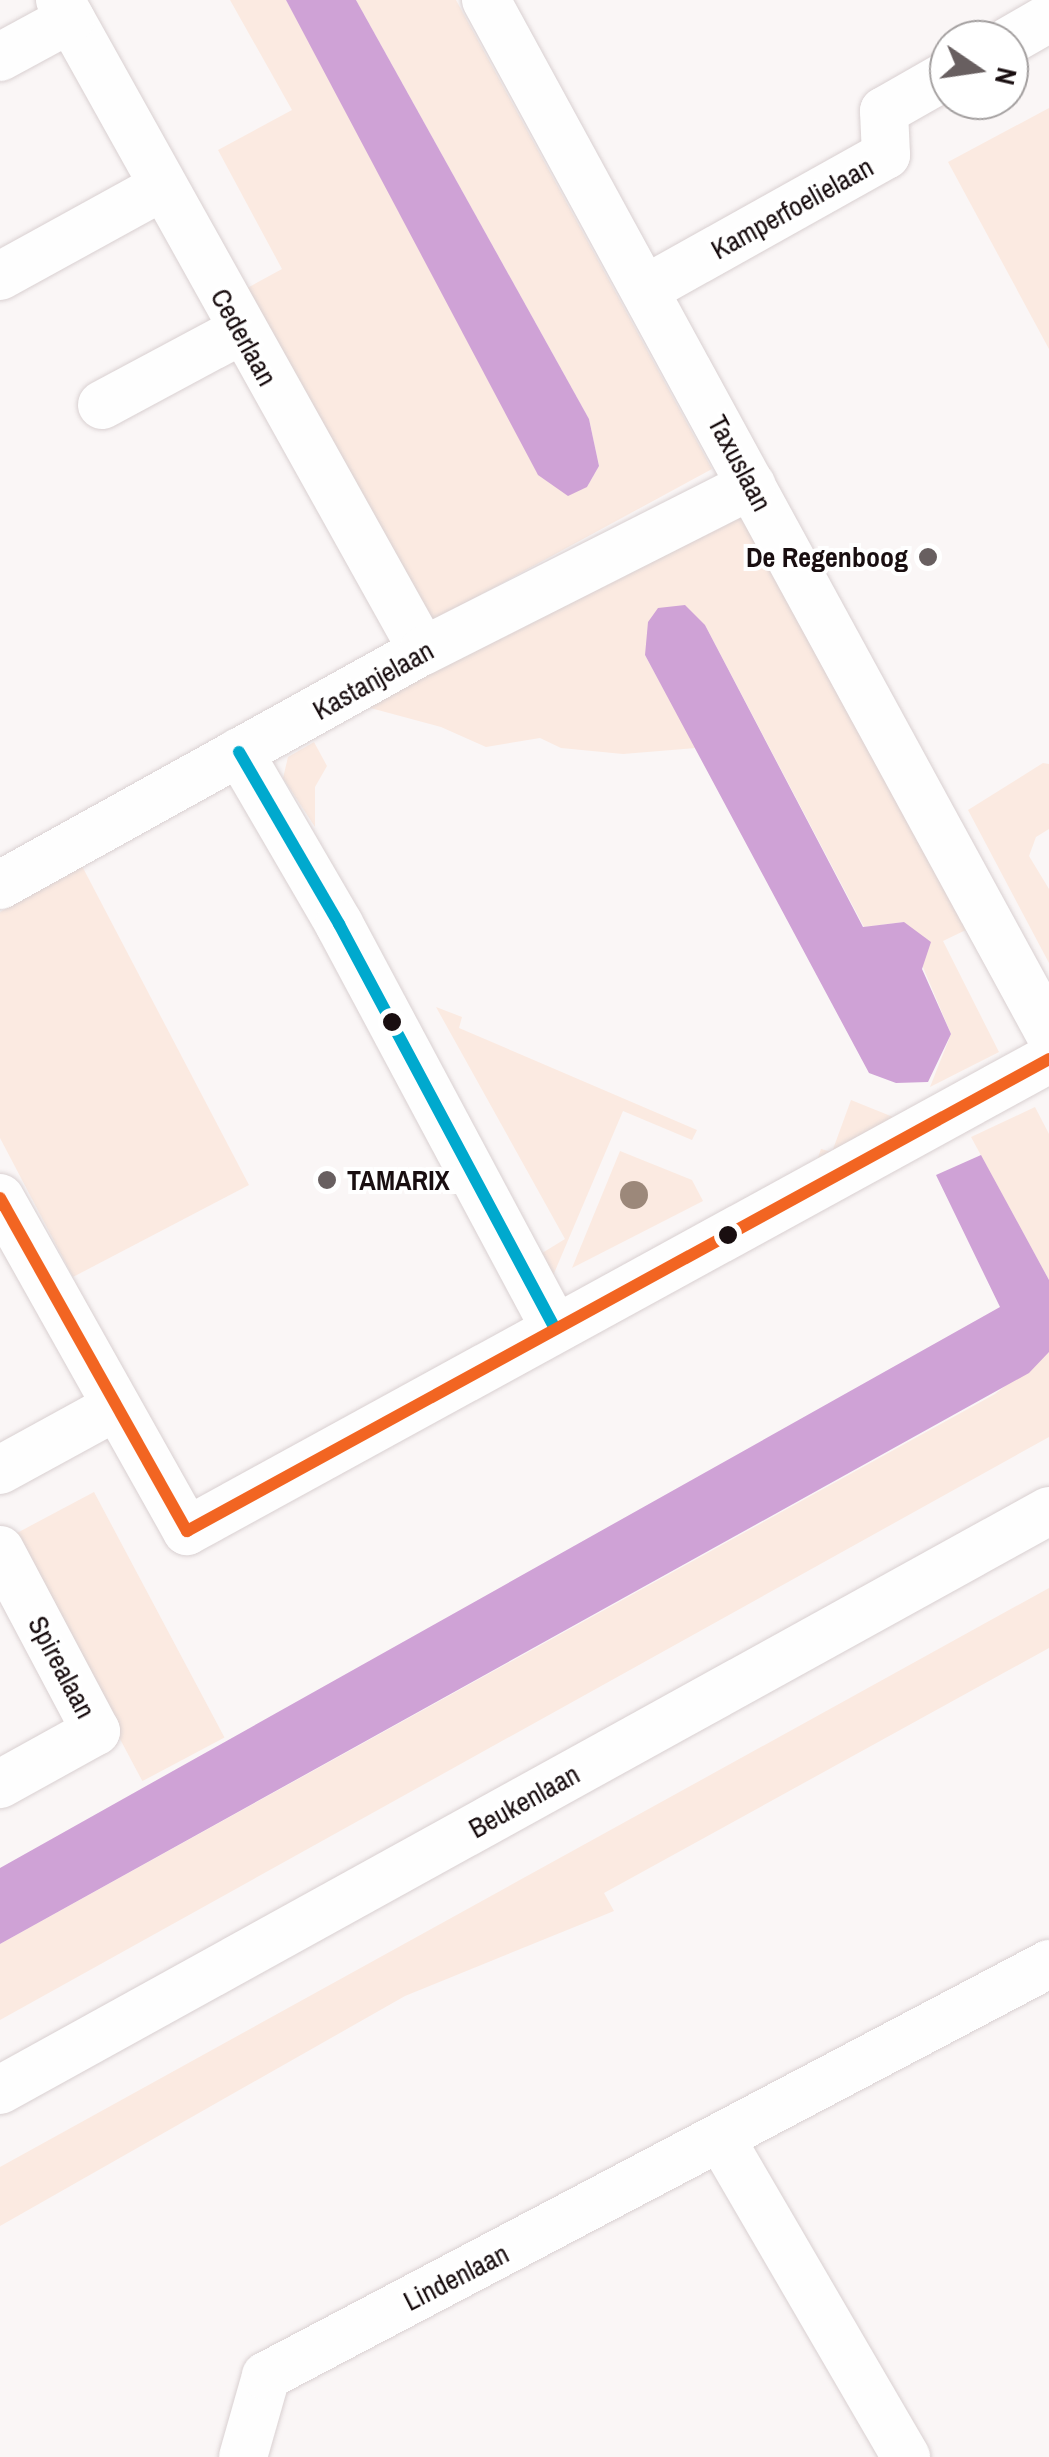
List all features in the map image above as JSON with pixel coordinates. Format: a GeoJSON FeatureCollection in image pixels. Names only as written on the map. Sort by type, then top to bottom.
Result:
{"type":"FeatureCollection","features":[{"type":"Feature","properties":{"kind":"street","name":"Taxuslaan"},"geometry":{"type":"LineString","coordinates":[[486,0],[1049,1032]]}},
{"type":"Feature","properties":{"kind":"street","name":"Cederlaan"},"geometry":{"type":"LineString","coordinates":[[0,57],[65,10],[240,331],[424,651]]}},
{"type":"Feature","properties":{"kind":"street","name":"Kamperfoelielaan"},"geometry":{"type":"LineString","coordinates":[[646,290],[886,154],[884,111],[929,85]]}},
{"type":"Feature","properties":{"kind":"street"},"geometry":{"type":"LineString","coordinates":[[0,276],[162,187]]}},
{"type":"Feature","properties":{"kind":"street"},"geometry":{"type":"LineString","coordinates":[[102,405],[240,331]]}},
{"type":"Feature","properties":{"kind":"street","name":"Kastanjelaan"},"geometry":{"type":"LineString","coordinates":[[0,885],[424,651],[751,484]]}},
{"type":"Feature","properties":{"kind":"street"},"geometry":{"type":"LineString","coordinates":[[239,752],[554,1327]]}},
{"type":"Feature","properties":{"kind":"street"},"geometry":{"type":"LineString","coordinates":[[0,1198],[16,1267],[115,1407],[187,1532],[554,1327],[1049,1059]]}},
{"type":"Feature","properties":{"kind":"street"},"geometry":{"type":"LineString","coordinates":[[0,1470],[115,1407]]}},
{"type":"Feature","properties":{"kind":"street","name":"Beukenlaan"},"geometry":{"type":"LineString","coordinates":[[0,2090],[1049,1511]]}},
{"type":"Feature","properties":{"kind":"street","name":"Beukenlaan"},"geometry":{"type":"LineString","coordinates":[[0,2115],[1049,1536]]}},
{"type":"Feature","properties":{"kind":"street","name":"Spirealaan"},"geometry":{"type":"LineString","coordinates":[[0,1550],[96,1731],[0,1784]]}},
{"type":"Feature","properties":{"kind":"street","name":"Lindenlaan"},"geometry":{"type":"LineString","coordinates":[[243,2457],[266,2376],[1049,1964]]}},
{"type":"Feature","properties":{"kind":"street"},"geometry":{"type":"LineString","coordinates":[[722,2139],[906,2457]]}},
{"type":"Feature","properties":{"kind":"shaded area"},"geometry":{"type":"Polygon","coordinates":[[[230,0],[286,0],[354,124],[587,487],[599,466],[589,419],[356,0],[456,0],[712,469],[421,627],[240,292],[282,269],[218,150],[292,110],[230,0]]]}},
{"type":"Feature","properties":{"kind":"shaded area"},"geometry":{"type":"Polygon","coordinates":[[[286,0],[356,0],[589,419],[599,466],[587,487],[568,496],[538,475],[286,0]]]}},
{"type":"Feature","properties":{"kind":"shaded area"},"geometry":{"type":"Polygon","coordinates":[[[1049,108],[1049,349],[948,162],[1049,108]]]}},
{"type":"Feature","properties":{"kind":"shaded area"},"geometry":{"type":"Polygon","coordinates":[[[743,515],[972,927],[943,941],[999,1052],[930,1087],[951,1034],[904,922],[864,927],[705,625],[645,655],[696,748],[623,754],[561,748],[540,738],[486,747],[441,727],[363,706],[743,515]]]}},
{"type":"Feature","properties":{"kind":"shaded area"},"geometry":{"type":"Polygon","coordinates":[[[685,605],[705,625],[863,927],[904,922],[931,942],[922,969],[951,1034],[928,1082],[896,1083],[869,1073],[645,655],[648,622],[658,608],[685,605]]]}},
{"type":"Feature","properties":{"kind":"shaded area"},"geometry":{"type":"Polygon","coordinates":[[[314,742],[327,766],[315,787],[315,827],[283,778],[288,757],[314,742]]]}},
{"type":"Feature","properties":{"kind":"shaded area"},"geometry":{"type":"Polygon","coordinates":[[[1043,763],[1049,764],[1049,829],[1036,837],[1029,856],[1049,889],[1049,963],[968,810],[1043,763]]]}},
{"type":"Feature","properties":{"kind":"shaded area"},"geometry":{"type":"Polygon","coordinates":[[[82,866],[249,1185],[73,1277],[0,1138],[0,912],[82,866]]]}},
{"type":"Feature","properties":{"kind":"shaded area"},"geometry":{"type":"Polygon","coordinates":[[[436,1007],[462,1017],[459,1028],[697,1130],[692,1140],[623,1111],[552,1278],[539,1255],[565,1239],[436,1007]]]}},
{"type":"Feature","properties":{"kind":"shaded area"},"geometry":{"type":"Polygon","coordinates":[[[851,1100],[903,1121],[814,1169],[821,1149],[832,1152],[851,1100]]]}},
{"type":"Feature","properties":{"kind":"shaded area"},"geometry":{"type":"Polygon","coordinates":[[[1035,1107],[1049,1134],[1049,1280],[971,1137],[1035,1107]]]}},
{"type":"Feature","properties":{"kind":"shaded area"},"geometry":{"type":"Polygon","coordinates":[[[620,1151],[692,1180],[703,1201],[572,1268],[620,1151]]]}},
{"type":"Feature","properties":{"kind":"shaded area"},"geometry":{"type":"Polygon","coordinates":[[[981,1155],[1049,1280],[1049,1352],[1029,1373],[0,1944],[0,1868],[1000,1307],[936,1175],[981,1155]]]}},
{"type":"Feature","properties":{"kind":"shaded area"},"geometry":{"type":"Polygon","coordinates":[[[1049,1352],[1049,1437],[0,2020],[0,1944],[995,1394],[1049,1352]]]}},
{"type":"Feature","properties":{"kind":"shaded area"},"geometry":{"type":"Polygon","coordinates":[[[94,1492],[225,1737],[142,1781],[12,1536],[94,1492]]]}},
{"type":"Feature","properties":{"kind":"shaded area"},"geometry":{"type":"Polygon","coordinates":[[[1049,1588],[1049,1648],[604,1893],[614,1911],[405,1996],[0,2226],[0,2167],[1049,1588]]]}},
{"type":"Feature","properties":{"kind":"transit line"},"geometry":{"type":"LineString","coordinates":[[239,752],[339,924],[554,1327]]}},
{"type":"Feature","properties":{"kind":"transit line"},"geometry":{"type":"LineString","coordinates":[[0,1198],[187,1531],[1049,1059]]}},
{"type":"Feature","properties":{"kind":"place","name":"De Regenboog"},"geometry":{"type":"Point","coordinates":[928,557]}},
{"type":"Feature","properties":{"kind":"place","name":"TAMARIX"},"geometry":{"type":"Point","coordinates":[327,1180]}}]}
